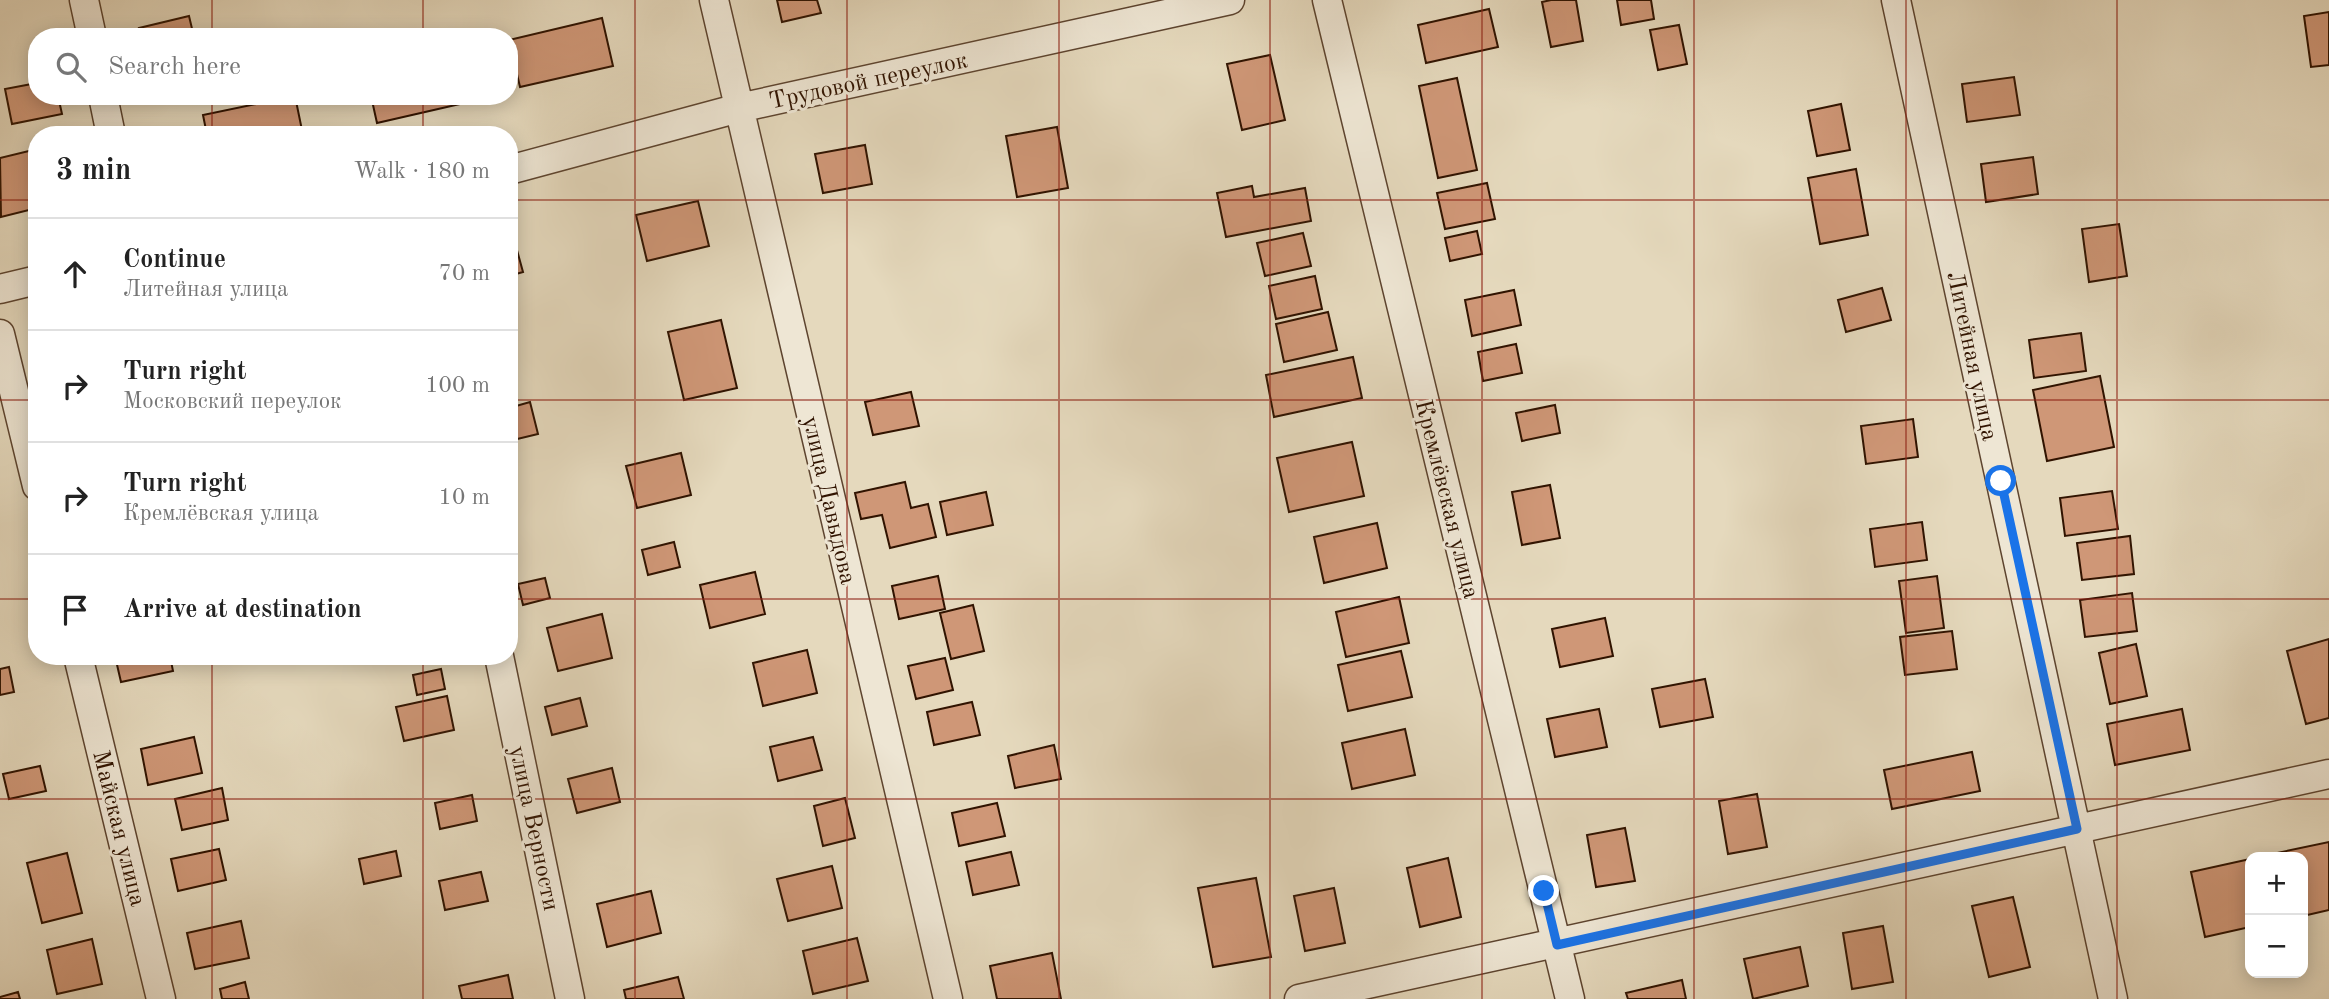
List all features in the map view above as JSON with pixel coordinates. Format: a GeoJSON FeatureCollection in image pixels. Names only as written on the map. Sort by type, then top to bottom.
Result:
{"type":"FeatureCollection","features":[{"type":"Feature","properties":{"kind":"street"},"geometry":{"type":"LineString","coordinates":[[85,0],[90,28]]}},
{"type":"Feature","properties":{"kind":"street","name":"улица Давыдова"},"geometry":{"type":"LineString","coordinates":[[714,0],[948,999]]}},
{"type":"Feature","properties":{"kind":"street","name":"Трудовой переулок"},"geometry":{"type":"LineString","coordinates":[[518,168],[739,108],[1230,0]]}},
{"type":"Feature","properties":{"kind":"street","name":"Кремлёвская улица"},"geometry":{"type":"LineString","coordinates":[[1327,0],[1570,999]]}},
{"type":"Feature","properties":{"kind":"street","name":"Литейная улица"},"geometry":{"type":"LineString","coordinates":[[1896,0],[2113,999]]}},
{"type":"Feature","properties":{"kind":"street"},"geometry":{"type":"LineString","coordinates":[[105,105],[109,126]]}},
{"type":"Feature","properties":{"kind":"street"},"geometry":{"type":"LineString","coordinates":[[0,289],[28,283]]}},
{"type":"Feature","properties":{"kind":"street"},"geometry":{"type":"LineString","coordinates":[[0,334],[28,449]]}},
{"type":"Feature","properties":{"kind":"street","name":"Майская улица"},"geometry":{"type":"LineString","coordinates":[[80,665],[161,999]]}},
{"type":"Feature","properties":{"kind":"street","name":"улица Верности"},"geometry":{"type":"LineString","coordinates":[[501,665],[570,999]]}},
{"type":"Feature","properties":{"kind":"street"},"geometry":{"type":"LineString","coordinates":[[1299,999],[1557,945],[2329,774]]}},
{"type":"Feature","properties":{"kind":"building"},"geometry":{"type":"Polygon","coordinates":[[[777,0],[817,0],[821,13],[782,22],[777,0]]]}},
{"type":"Feature","properties":{"kind":"building"},"geometry":{"type":"Polygon","coordinates":[[[1576,0],[1583,41],[1551,47],[1542,2],[1576,0]]]}},
{"type":"Feature","properties":{"kind":"building"},"geometry":{"type":"Polygon","coordinates":[[[1617,0],[1651,0],[1654,19],[1621,25],[1617,0]]]}},
{"type":"Feature","properties":{"kind":"building"},"geometry":{"type":"Polygon","coordinates":[[[1489,9],[1498,47],[1426,63],[1418,25],[1489,9]]]}},
{"type":"Feature","properties":{"kind":"building"},"geometry":{"type":"Polygon","coordinates":[[[2329,12],[2329,65],[2311,67],[2304,16],[2329,12]]]}},
{"type":"Feature","properties":{"kind":"building"},"geometry":{"type":"Polygon","coordinates":[[[189,16],[192,28],[139,28],[189,16]]]}},
{"type":"Feature","properties":{"kind":"building"},"geometry":{"type":"Polygon","coordinates":[[[602,18],[613,66],[520,87],[518,38],[602,18]]]}},
{"type":"Feature","properties":{"kind":"building"},"geometry":{"type":"Polygon","coordinates":[[[1679,25],[1687,64],[1658,70],[1650,30],[1679,25]]]}},
{"type":"Feature","properties":{"kind":"building"},"geometry":{"type":"Polygon","coordinates":[[[1270,55],[1285,120],[1242,130],[1227,64],[1270,55]]]}},
{"type":"Feature","properties":{"kind":"building"},"geometry":{"type":"Polygon","coordinates":[[[2014,77],[2020,115],[1967,122],[1962,84],[2014,77]]]}},
{"type":"Feature","properties":{"kind":"building"},"geometry":{"type":"Polygon","coordinates":[[[1457,78],[1477,170],[1438,178],[1419,86],[1457,78]]]}},
{"type":"Feature","properties":{"kind":"building"},"geometry":{"type":"Polygon","coordinates":[[[28,85],[28,105],[60,105],[62,114],[12,124],[5,89],[28,85]]]}},
{"type":"Feature","properties":{"kind":"building"},"geometry":{"type":"Polygon","coordinates":[[[1841,104],[1850,150],[1817,156],[1808,111],[1841,104]]]}},
{"type":"Feature","properties":{"kind":"building"},"geometry":{"type":"Polygon","coordinates":[[[251,105],[297,105],[301,126],[205,126],[203,115],[251,105]]]}},
{"type":"Feature","properties":{"kind":"building"},"geometry":{"type":"Polygon","coordinates":[[[373,105],[456,105],[377,123],[373,105]]]}},
{"type":"Feature","properties":{"kind":"building"},"geometry":{"type":"Polygon","coordinates":[[[1057,127],[1068,188],[1017,197],[1006,136],[1057,127]]]}},
{"type":"Feature","properties":{"kind":"building"},"geometry":{"type":"Polygon","coordinates":[[[865,145],[872,184],[823,193],[815,154],[865,145]]]}},
{"type":"Feature","properties":{"kind":"building"},"geometry":{"type":"Polygon","coordinates":[[[28,151],[28,210],[1,217],[0,158],[28,151]]]}},
{"type":"Feature","properties":{"kind":"building"},"geometry":{"type":"Polygon","coordinates":[[[2033,157],[2038,194],[1986,202],[1981,164],[2033,157]]]}},
{"type":"Feature","properties":{"kind":"building"},"geometry":{"type":"Polygon","coordinates":[[[1856,169],[1868,235],[1820,244],[1808,178],[1856,169]]]}},
{"type":"Feature","properties":{"kind":"building"},"geometry":{"type":"Polygon","coordinates":[[[1487,183],[1495,219],[1445,229],[1437,193],[1487,183]]]}},
{"type":"Feature","properties":{"kind":"building"},"geometry":{"type":"Polygon","coordinates":[[[1252,186],[1254,197],[1305,188],[1311,221],[1226,237],[1217,193],[1252,186]]]}},
{"type":"Feature","properties":{"kind":"building"},"geometry":{"type":"Polygon","coordinates":[[[698,201],[709,246],[647,261],[636,215],[698,201]]]}},
{"type":"Feature","properties":{"kind":"building"},"geometry":{"type":"Polygon","coordinates":[[[2119,224],[2127,276],[2089,282],[2082,229],[2119,224]]]}},
{"type":"Feature","properties":{"kind":"building"},"geometry":{"type":"Polygon","coordinates":[[[1477,231],[1482,254],[1450,261],[1445,238],[1477,231]]]}},
{"type":"Feature","properties":{"kind":"building"},"geometry":{"type":"Polygon","coordinates":[[[1303,233],[1311,266],[1265,276],[1257,243],[1303,233]]]}},
{"type":"Feature","properties":{"kind":"building"},"geometry":{"type":"Polygon","coordinates":[[[518,254],[523,272],[518,273],[518,254]]]}},
{"type":"Feature","properties":{"kind":"building"},"geometry":{"type":"Polygon","coordinates":[[[1315,276],[1322,309],[1276,319],[1269,286],[1315,276]]]}},
{"type":"Feature","properties":{"kind":"building"},"geometry":{"type":"Polygon","coordinates":[[[1882,288],[1891,320],[1846,332],[1838,300],[1882,288]]]}},
{"type":"Feature","properties":{"kind":"building"},"geometry":{"type":"Polygon","coordinates":[[[1514,290],[1521,325],[1472,336],[1465,300],[1514,290]]]}},
{"type":"Feature","properties":{"kind":"building"},"geometry":{"type":"Polygon","coordinates":[[[1328,312],[1337,350],[1284,362],[1276,324],[1328,312]]]}},
{"type":"Feature","properties":{"kind":"building"},"geometry":{"type":"Polygon","coordinates":[[[721,320],[737,388],[684,400],[668,332],[721,320]]]}},
{"type":"Feature","properties":{"kind":"building"},"geometry":{"type":"Polygon","coordinates":[[[2081,333],[2086,371],[2034,378],[2029,340],[2081,333]]]}},
{"type":"Feature","properties":{"kind":"building"},"geometry":{"type":"Polygon","coordinates":[[[1516,344],[1522,373],[1483,381],[1478,352],[1516,344]]]}},
{"type":"Feature","properties":{"kind":"building"},"geometry":{"type":"Polygon","coordinates":[[[1353,357],[1362,398],[1274,417],[1266,375],[1353,357]]]}},
{"type":"Feature","properties":{"kind":"building"},"geometry":{"type":"Polygon","coordinates":[[[2100,376],[2114,447],[2047,461],[2033,390],[2100,376]]]}},
{"type":"Feature","properties":{"kind":"building"},"geometry":{"type":"Polygon","coordinates":[[[911,392],[919,426],[873,435],[865,402],[911,392]]]}},
{"type":"Feature","properties":{"kind":"building"},"geometry":{"type":"Polygon","coordinates":[[[530,402],[538,434],[518,439],[518,405],[530,402]]]}},
{"type":"Feature","properties":{"kind":"building"},"geometry":{"type":"Polygon","coordinates":[[[1555,405],[1560,433],[1522,441],[1516,413],[1555,405]]]}},
{"type":"Feature","properties":{"kind":"building"},"geometry":{"type":"Polygon","coordinates":[[[1913,419],[1918,457],[1866,464],[1861,426],[1913,419]]]}},
{"type":"Feature","properties":{"kind":"building"},"geometry":{"type":"Polygon","coordinates":[[[1352,442],[1364,496],[1289,512],[1277,458],[1352,442]]]}},
{"type":"Feature","properties":{"kind":"building"},"geometry":{"type":"Polygon","coordinates":[[[681,453],[691,495],[637,508],[626,466],[681,453]]]}},
{"type":"Feature","properties":{"kind":"building"},"geometry":{"type":"Polygon","coordinates":[[[905,482],[911,508],[928,504],[936,537],[890,548],[882,515],[861,519],[855,493],[905,482]]]}},
{"type":"Feature","properties":{"kind":"building"},"geometry":{"type":"Polygon","coordinates":[[[1550,485],[1560,538],[1522,545],[1512,492],[1550,485]]]}},
{"type":"Feature","properties":{"kind":"building"},"geometry":{"type":"Polygon","coordinates":[[[2112,491],[2118,529],[2065,536],[2060,498],[2112,491]]]}},
{"type":"Feature","properties":{"kind":"building"},"geometry":{"type":"Polygon","coordinates":[[[986,492],[993,525],[947,535],[940,502],[986,492]]]}},
{"type":"Feature","properties":{"kind":"building"},"geometry":{"type":"Polygon","coordinates":[[[1922,522],[1927,560],[1875,567],[1870,529],[1922,522]]]}},
{"type":"Feature","properties":{"kind":"building"},"geometry":{"type":"Polygon","coordinates":[[[1377,523],[1387,568],[1324,583],[1314,537],[1377,523]]]}},
{"type":"Feature","properties":{"kind":"building"},"geometry":{"type":"Polygon","coordinates":[[[2130,536],[2134,574],[2082,580],[2077,543],[2130,536]]]}},
{"type":"Feature","properties":{"kind":"building"},"geometry":{"type":"Polygon","coordinates":[[[674,542],[680,567],[648,575],[642,550],[674,542]]]}},
{"type":"Feature","properties":{"kind":"building"},"geometry":{"type":"Polygon","coordinates":[[[755,572],[765,614],[710,628],[700,585],[755,572]]]}},
{"type":"Feature","properties":{"kind":"building"},"geometry":{"type":"Polygon","coordinates":[[[938,576],[945,609],[899,619],[892,586],[938,576]]]}},
{"type":"Feature","properties":{"kind":"building"},"geometry":{"type":"Polygon","coordinates":[[[1937,576],[1944,628],[1906,633],[1899,581],[1937,576]]]}},
{"type":"Feature","properties":{"kind":"building"},"geometry":{"type":"Polygon","coordinates":[[[545,578],[550,598],[523,605],[518,584],[545,578]]]}},
{"type":"Feature","properties":{"kind":"building"},"geometry":{"type":"Polygon","coordinates":[[[2132,593],[2137,631],[2085,637],[2080,600],[2132,593]]]}},
{"type":"Feature","properties":{"kind":"building"},"geometry":{"type":"Polygon","coordinates":[[[1399,597],[1409,643],[1346,657],[1336,612],[1399,597]]]}},
{"type":"Feature","properties":{"kind":"building"},"geometry":{"type":"Polygon","coordinates":[[[973,605],[984,651],[951,659],[940,613],[973,605]]]}},
{"type":"Feature","properties":{"kind":"building"},"geometry":{"type":"Polygon","coordinates":[[[602,614],[612,658],[558,671],[547,628],[602,614]]]}},
{"type":"Feature","properties":{"kind":"building"},"geometry":{"type":"Polygon","coordinates":[[[1605,618],[1613,656],[1560,667],[1552,629],[1605,618]]]}},
{"type":"Feature","properties":{"kind":"building"},"geometry":{"type":"Polygon","coordinates":[[[1952,631],[1957,669],[1905,675],[1900,637],[1952,631]]]}},
{"type":"Feature","properties":{"kind":"building"},"geometry":{"type":"Polygon","coordinates":[[[2329,639],[2329,718],[2306,724],[2287,651],[2329,639]]]}},
{"type":"Feature","properties":{"kind":"building"},"geometry":{"type":"Polygon","coordinates":[[[2136,644],[2147,696],[2110,704],[2099,653],[2136,644]]]}},
{"type":"Feature","properties":{"kind":"building"},"geometry":{"type":"Polygon","coordinates":[[[807,650],[817,693],[763,706],[753,663],[807,650]]]}},
{"type":"Feature","properties":{"kind":"building"},"geometry":{"type":"Polygon","coordinates":[[[1401,651],[1412,697],[1348,711],[1338,665],[1401,651]]]}},
{"type":"Feature","properties":{"kind":"building"},"geometry":{"type":"Polygon","coordinates":[[[945,658],[953,690],[916,699],[908,666],[945,658]]]}},
{"type":"Feature","properties":{"kind":"building"},"geometry":{"type":"Polygon","coordinates":[[[117,665],[172,665],[173,671],[121,682],[117,665]]]}},
{"type":"Feature","properties":{"kind":"building"},"geometry":{"type":"Polygon","coordinates":[[[9,667],[14,692],[0,695],[0,669],[9,667]]]}},
{"type":"Feature","properties":{"kind":"building"},"geometry":{"type":"Polygon","coordinates":[[[441,669],[445,689],[417,695],[413,675],[441,669]]]}},
{"type":"Feature","properties":{"kind":"building"},"geometry":{"type":"Polygon","coordinates":[[[1705,679],[1713,717],[1660,727],[1652,689],[1705,679]]]}},
{"type":"Feature","properties":{"kind":"building"},"geometry":{"type":"Polygon","coordinates":[[[447,696],[454,730],[404,741],[396,707],[447,696]]]}},
{"type":"Feature","properties":{"kind":"building"},"geometry":{"type":"Polygon","coordinates":[[[580,698],[587,726],[552,735],[545,707],[580,698]]]}},
{"type":"Feature","properties":{"kind":"building"},"geometry":{"type":"Polygon","coordinates":[[[972,702],[980,735],[934,745],[927,712],[972,702]]]}},
{"type":"Feature","properties":{"kind":"building"},"geometry":{"type":"Polygon","coordinates":[[[1599,709],[1607,747],[1555,757],[1547,719],[1599,709]]]}},
{"type":"Feature","properties":{"kind":"building"},"geometry":{"type":"Polygon","coordinates":[[[2182,709],[2190,750],[2115,765],[2107,724],[2182,709]]]}},
{"type":"Feature","properties":{"kind":"building"},"geometry":{"type":"Polygon","coordinates":[[[1405,729],[1415,775],[1352,789],[1342,743],[1405,729]]]}},
{"type":"Feature","properties":{"kind":"building"},"geometry":{"type":"Polygon","coordinates":[[[194,737],[202,773],[148,785],[141,749],[194,737]]]}},
{"type":"Feature","properties":{"kind":"building"},"geometry":{"type":"Polygon","coordinates":[[[813,737],[822,770],[778,781],[770,747],[813,737]]]}},
{"type":"Feature","properties":{"kind":"building"},"geometry":{"type":"Polygon","coordinates":[[[1054,745],[1061,779],[1015,788],[1008,756],[1054,745]]]}},
{"type":"Feature","properties":{"kind":"building"},"geometry":{"type":"Polygon","coordinates":[[[1972,752],[1980,791],[1892,809],[1884,770],[1972,752]]]}},
{"type":"Feature","properties":{"kind":"building"},"geometry":{"type":"Polygon","coordinates":[[[40,766],[46,791],[9,799],[3,774],[40,766]]]}},
{"type":"Feature","properties":{"kind":"building"},"geometry":{"type":"Polygon","coordinates":[[[612,768],[620,802],[577,813],[568,779],[612,768]]]}},
{"type":"Feature","properties":{"kind":"building"},"geometry":{"type":"Polygon","coordinates":[[[222,788],[228,820],[182,830],[175,799],[222,788]]]}},
{"type":"Feature","properties":{"kind":"building"},"geometry":{"type":"Polygon","coordinates":[[[1757,794],[1767,847],[1728,854],[1719,801],[1757,794]]]}},
{"type":"Feature","properties":{"kind":"building"},"geometry":{"type":"Polygon","coordinates":[[[472,795],[477,821],[440,829],[435,803],[472,795]]]}},
{"type":"Feature","properties":{"kind":"building"},"geometry":{"type":"Polygon","coordinates":[[[845,798],[855,838],[823,846],[814,806],[845,798]]]}},
{"type":"Feature","properties":{"kind":"building"},"geometry":{"type":"Polygon","coordinates":[[[997,803],[1005,836],[959,846],[952,813],[997,803]]]}},
{"type":"Feature","properties":{"kind":"building"},"geometry":{"type":"Polygon","coordinates":[[[1625,828],[1635,881],[1596,887],[1587,835],[1625,828]]]}},
{"type":"Feature","properties":{"kind":"building"},"geometry":{"type":"Polygon","coordinates":[[[2329,842],[2329,910],[2308,915],[2308,852],[2282,852],[2329,842]]]}},
{"type":"Feature","properties":{"kind":"building"},"geometry":{"type":"Polygon","coordinates":[[[219,849],[226,880],[178,891],[171,859],[219,849]]]}},
{"type":"Feature","properties":{"kind":"building"},"geometry":{"type":"Polygon","coordinates":[[[396,851],[401,876],[364,884],[359,859],[396,851]]]}},
{"type":"Feature","properties":{"kind":"building"},"geometry":{"type":"Polygon","coordinates":[[[1011,852],[1019,885],[973,895],[966,862],[1011,852]]]}},
{"type":"Feature","properties":{"kind":"building"},"geometry":{"type":"Polygon","coordinates":[[[67,853],[82,913],[42,923],[27,863],[67,853]]]}},
{"type":"Feature","properties":{"kind":"building"},"geometry":{"type":"Polygon","coordinates":[[[1448,858],[1461,917],[1420,927],[1407,868],[1448,858]]]}},
{"type":"Feature","properties":{"kind":"building"},"geometry":{"type":"Polygon","coordinates":[[[2245,860],[2245,928],[2205,937],[2191,872],[2245,860]]]}},
{"type":"Feature","properties":{"kind":"building"},"geometry":{"type":"Polygon","coordinates":[[[832,866],[842,908],[788,921],[777,879],[832,866]]]}},
{"type":"Feature","properties":{"kind":"building"},"geometry":{"type":"Polygon","coordinates":[[[481,872],[488,901],[445,910],[439,881],[481,872]]]}},
{"type":"Feature","properties":{"kind":"building"},"geometry":{"type":"Polygon","coordinates":[[[1256,878],[1271,957],[1213,967],[1198,888],[1256,878]]]}},
{"type":"Feature","properties":{"kind":"building"},"geometry":{"type":"Polygon","coordinates":[[[1334,888],[1345,943],[1305,951],[1294,896],[1334,888]]]}},
{"type":"Feature","properties":{"kind":"building"},"geometry":{"type":"Polygon","coordinates":[[[651,891],[661,933],[607,947],[597,904],[651,891]]]}},
{"type":"Feature","properties":{"kind":"building"},"geometry":{"type":"Polygon","coordinates":[[[2013,897],[2030,967],[1989,977],[1972,906],[2013,897]]]}},
{"type":"Feature","properties":{"kind":"building"},"geometry":{"type":"Polygon","coordinates":[[[241,921],[249,958],[195,969],[187,933],[241,921]]]}},
{"type":"Feature","properties":{"kind":"building"},"geometry":{"type":"Polygon","coordinates":[[[1883,926],[1893,982],[1852,989],[1843,933],[1883,926]]]}},
{"type":"Feature","properties":{"kind":"building"},"geometry":{"type":"Polygon","coordinates":[[[857,938],[868,981],[813,994],[803,951],[857,938]]]}},
{"type":"Feature","properties":{"kind":"building"},"geometry":{"type":"Polygon","coordinates":[[[92,939],[102,984],[57,994],[47,950],[92,939]]]}},
{"type":"Feature","properties":{"kind":"building"},"geometry":{"type":"Polygon","coordinates":[[[1800,947],[1808,986],[1753,999],[1744,959],[1800,947]]]}},
{"type":"Feature","properties":{"kind":"building"},"geometry":{"type":"Polygon","coordinates":[[[1052,953],[1061,999],[997,999],[990,966],[1052,953]]]}},
{"type":"Feature","properties":{"kind":"building"},"geometry":{"type":"Polygon","coordinates":[[[508,975],[513,999],[462,999],[459,986],[508,975]]]}},
{"type":"Feature","properties":{"kind":"building"},"geometry":{"type":"Polygon","coordinates":[[[678,977],[684,999],[626,999],[624,990],[678,977]]]}},
{"type":"Feature","properties":{"kind":"building"},"geometry":{"type":"Polygon","coordinates":[[[1682,980],[1686,999],[1628,999],[1626,993],[1682,980]]]}},
{"type":"Feature","properties":{"kind":"building"},"geometry":{"type":"Polygon","coordinates":[[[245,982],[249,999],[222,999],[220,989],[245,982]]]}},
{"type":"Feature","properties":{"kind":"building"},"geometry":{"type":"Polygon","coordinates":[[[18,992],[20,999],[0,999],[0,997],[18,992]]]}},
{"type":"Feature","properties":{"kind":"route"},"geometry":{"type":"LineString","coordinates":[[1544,891],[1557,945],[2077,829],[2001,481]]}}]}
